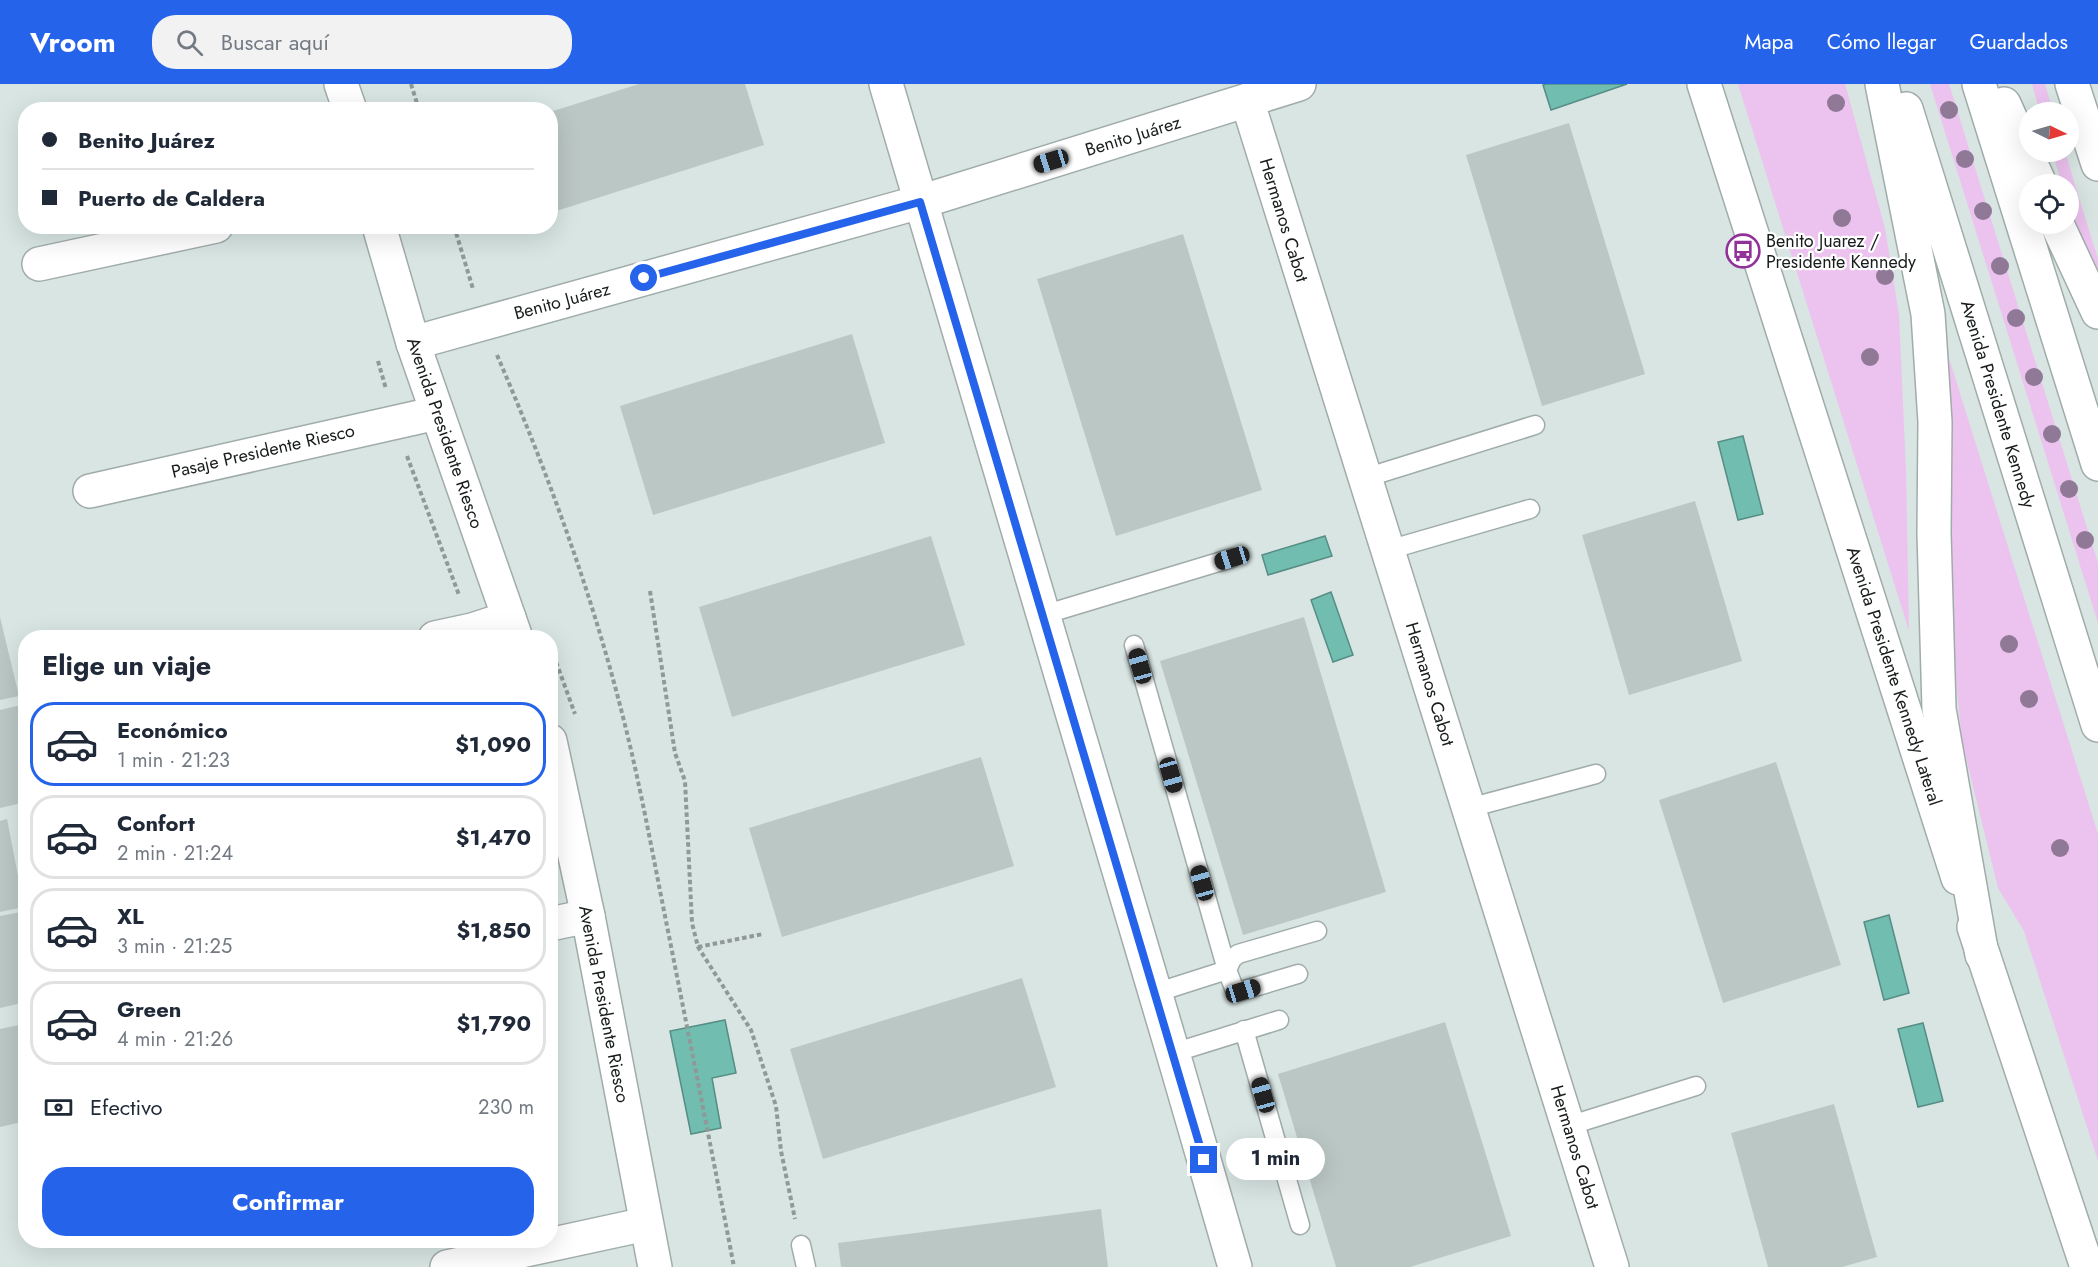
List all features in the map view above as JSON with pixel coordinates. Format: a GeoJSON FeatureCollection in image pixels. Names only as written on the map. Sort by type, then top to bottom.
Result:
{"type":"FeatureCollection","features":[{"type":"Feature","properties":{"kind":"main road"},"geometry":{"type":"LineString","coordinates":[[341,84],[347,102]]}},
{"type":"Feature","properties":{"kind":"main road"},"geometry":{"type":"LineString","coordinates":[[348,84],[349,102]]}},
{"type":"Feature","properties":{"kind":"main road"},"geometry":{"type":"LineString","coordinates":[[886,84],[1235,1267]]}},
{"type":"Feature","properties":{"kind":"main road","name":"Benito Juárez"},"geometry":{"type":"LineString","coordinates":[[412,343],[920,202],[1299,84]]}},
{"type":"Feature","properties":{"kind":"main road","name":"Avenida Presidente Kennedy Lateral"},"geometry":{"type":"LineString","coordinates":[[1704,84],[1982,955],[2087,1267]]}},
{"type":"Feature","properties":{"kind":"main road"},"geometry":{"type":"LineString","coordinates":[[1882,84],[1928,314],[1935,422],[1934,533],[1939,710],[1982,955]]}},
{"type":"Feature","properties":{"kind":"main road","name":"Avenida Presidente Kennedy"},"geometry":{"type":"LineString","coordinates":[[1898,84],[2098,725]]}},
{"type":"Feature","properties":{"kind":"main road"},"geometry":{"type":"LineString","coordinates":[[1979,84],[2098,464]]}},
{"type":"Feature","properties":{"kind":"main road"},"geometry":{"type":"LineString","coordinates":[[1995,84],[2036,174]]}},
{"type":"Feature","properties":{"kind":"main road"},"geometry":{"type":"LineString","coordinates":[[2072,84],[2098,164]]}},
{"type":"Feature","properties":{"kind":"main road","name":"Hermanos Cabot"},"geometry":{"type":"LineString","coordinates":[[1247,100],[1612,1267]]}},
{"type":"Feature","properties":{"kind":"main road"},"geometry":{"type":"LineString","coordinates":[[39,264],[179,234]]}},
{"type":"Feature","properties":{"kind":"main road","name":"Avenida Presidente Riesco"},"geometry":{"type":"LineString","coordinates":[[381,234],[412,343],[513,628]]}},
{"type":"Feature","properties":{"kind":"main road"},"geometry":{"type":"LineString","coordinates":[[2062,234],[2098,312]]}},
{"type":"Feature","properties":{"kind":"main road","name":"Pasaje Presidente Riesco"},"geometry":{"type":"LineString","coordinates":[[90,491],[437,413]]}},
{"type":"Feature","properties":{"kind":"main road"},"geometry":{"type":"LineString","coordinates":[[472,630],[513,628]]}},
{"type":"Feature","properties":{"kind":"main road","name":"Avenida Presidente Riesco"},"geometry":{"type":"LineString","coordinates":[[558,778],[588,916],[655,1267]]}},
{"type":"Feature","properties":{"kind":"main road"},"geometry":{"type":"LineString","coordinates":[[558,922],[588,916]]}},
{"type":"Feature","properties":{"kind":"main road"},"geometry":{"type":"LineString","coordinates":[[558,1243],[646,1224]]}},
{"type":"Feature","properties":{"kind":"main road"},"geometry":{"type":"LineString","coordinates":[[447,1267],[535,1248]]}},
{"type":"Feature","properties":{"kind":"lane"},"geometry":{"type":"LineString","coordinates":[[1365,478],[1535,425]]}},
{"type":"Feature","properties":{"kind":"lane"},"geometry":{"type":"LineString","coordinates":[[1388,550],[1530,509]]}},
{"type":"Feature","properties":{"kind":"lane"},"geometry":{"type":"LineString","coordinates":[[1043,615],[1232,558]]}},
{"type":"Feature","properties":{"kind":"lane"},"geometry":{"type":"LineString","coordinates":[[1134,645],[1234,988],[1238,992],[1298,974]]}},
{"type":"Feature","properties":{"kind":"lane"},"geometry":{"type":"LineString","coordinates":[[1469,808],[1596,774]]}},
{"type":"Feature","properties":{"kind":"lane"},"geometry":{"type":"LineString","coordinates":[[1155,993],[1227,970],[1232,959],[1238,954],[1317,931]]}},
{"type":"Feature","properties":{"kind":"lane"},"geometry":{"type":"LineString","coordinates":[[1173,1053],[1279,1020]]}},
{"type":"Feature","properties":{"kind":"lane"},"geometry":{"type":"LineString","coordinates":[[1244,1030],[1300,1225]]}},
{"type":"Feature","properties":{"kind":"lane"},"geometry":{"type":"LineString","coordinates":[[1568,1126],[1696,1086]]}},
{"type":"Feature","properties":{"kind":"lane"},"geometry":{"type":"LineString","coordinates":[[801,1245],[806,1267]]}},
{"type":"Feature","properties":{"kind":"path"},"geometry":{"type":"LineString","coordinates":[[411,84],[417,102]]}},
{"type":"Feature","properties":{"kind":"path"},"geometry":{"type":"LineString","coordinates":[[456,234],[483,323],[525,419],[562,517],[622,712],[645,810],[735,1267]]}},
{"type":"Feature","properties":{"kind":"path"},"geometry":{"type":"LineString","coordinates":[[650,591],[675,753],[684,781],[692,923],[698,947],[751,1030],[776,1106],[781,1151],[801,1245]]}},
{"type":"Feature","properties":{"kind":"path"},"geometry":{"type":"LineString","coordinates":[[698,947],[763,934]]}},
{"type":"Feature","properties":{"kind":"shaded area"},"geometry":{"type":"Polygon","coordinates":[[[1627,84],[1551,110],[1543,85],[1627,84]]]}},
{"type":"Feature","properties":{"kind":"shaded area"},"geometry":{"type":"Polygon","coordinates":[[[1738,84],[1845,84],[1885,228],[1899,315],[1906,471],[1909,631],[1738,84]]]}},
{"type":"Feature","properties":{"kind":"shaded area"},"geometry":{"type":"Polygon","coordinates":[[[1930,84],[1949,84],[2098,563],[2098,623],[1930,84]]]}},
{"type":"Feature","properties":{"kind":"shaded area"},"geometry":{"type":"Polygon","coordinates":[[[2032,84],[2045,84],[2050,102],[2037,102],[2032,84]]]}},
{"type":"Feature","properties":{"kind":"shaded area"},"geometry":{"type":"Polygon","coordinates":[[[2055,162],[2068,162],[2072,174],[2059,174],[2055,162]]]}},
{"type":"Feature","properties":{"kind":"shaded area"},"geometry":{"type":"Polygon","coordinates":[[[2079,197],[2098,259],[2098,279],[2079,231],[2079,197]]]}},
{"type":"Feature","properties":{"kind":"shaded area"},"geometry":{"type":"Polygon","coordinates":[[[1942,353],[1948,355],[2098,834],[2098,1161],[2024,931],[1998,888],[1962,741],[1949,612],[1942,353]]]}},
{"type":"Feature","properties":{"kind":"shaded area"},"geometry":{"type":"Polygon","coordinates":[[[1743,436],[1763,514],[1738,520],[1718,442],[1743,436]]]}},
{"type":"Feature","properties":{"kind":"shaded area"},"geometry":{"type":"Polygon","coordinates":[[[1325,536],[1332,556],[1268,575],[1262,555],[1325,536]]]}},
{"type":"Feature","properties":{"kind":"shaded area"},"geometry":{"type":"Polygon","coordinates":[[[1331,592],[1353,655],[1333,662],[1311,600],[1331,592]]]}},
{"type":"Feature","properties":{"kind":"shaded area"},"geometry":{"type":"Polygon","coordinates":[[[1889,915],[1909,993],[1884,1000],[1864,922],[1889,915]]]}},
{"type":"Feature","properties":{"kind":"shaded area"},"geometry":{"type":"Polygon","coordinates":[[[725,1020],[736,1073],[712,1078],[721,1128],[691,1134],[670,1031],[725,1020]]]}},
{"type":"Feature","properties":{"kind":"shaded area"},"geometry":{"type":"Polygon","coordinates":[[[1923,1023],[1943,1101],[1918,1107],[1898,1029],[1923,1023]]]}},
{"type":"Feature","properties":{"kind":"building"},"geometry":{"type":"Polygon","coordinates":[[[639,84],[745,84],[764,145],[558,210],[558,109],[639,84]]]}},
{"type":"Feature","properties":{"kind":"building"},"geometry":{"type":"Polygon","coordinates":[[[1569,123],[1645,374],[1542,406],[1466,155],[1569,123]]]}},
{"type":"Feature","properties":{"kind":"building"},"geometry":{"type":"Polygon","coordinates":[[[1183,234],[1262,490],[1116,536],[1037,279],[1183,234]]]}},
{"type":"Feature","properties":{"kind":"building"},"geometry":{"type":"Polygon","coordinates":[[[852,334],[885,443],[653,515],[620,406],[852,334]]]}},
{"type":"Feature","properties":{"kind":"building"},"geometry":{"type":"Polygon","coordinates":[[[1695,501],[1742,661],[1629,695],[1582,535],[1695,501]]]}},
{"type":"Feature","properties":{"kind":"building"},"geometry":{"type":"Polygon","coordinates":[[[931,536],[965,645],[732,717],[699,607],[931,536]]]}},
{"type":"Feature","properties":{"kind":"building"},"geometry":{"type":"Polygon","coordinates":[[[0,617],[18,696],[0,700],[0,617]]]}},
{"type":"Feature","properties":{"kind":"building"},"geometry":{"type":"Polygon","coordinates":[[[1304,617],[1386,892],[1243,935],[1160,661],[1304,617]]]}},
{"type":"Feature","properties":{"kind":"building"},"geometry":{"type":"Polygon","coordinates":[[[18,706],[18,804],[0,808],[0,710],[18,706]]]}},
{"type":"Feature","properties":{"kind":"building"},"geometry":{"type":"Polygon","coordinates":[[[981,757],[1014,866],[782,937],[749,828],[981,757]]]}},
{"type":"Feature","properties":{"kind":"building"},"geometry":{"type":"Polygon","coordinates":[[[1776,762],[1841,965],[1723,1003],[1659,800],[1776,762]]]}},
{"type":"Feature","properties":{"kind":"building"},"geometry":{"type":"Polygon","coordinates":[[[7,819],[18,876],[18,908],[0,912],[0,821],[7,819]]]}},
{"type":"Feature","properties":{"kind":"building"},"geometry":{"type":"Polygon","coordinates":[[[18,913],[18,1004],[0,1008],[0,916],[18,913]]]}},
{"type":"Feature","properties":{"kind":"building"},"geometry":{"type":"Polygon","coordinates":[[[1022,978],[1056,1087],[823,1159],[790,1049],[1022,978]]]}},
{"type":"Feature","properties":{"kind":"building"},"geometry":{"type":"Polygon","coordinates":[[[1445,1022],[1511,1236],[1410,1267],[1336,1267],[1278,1074],[1445,1022]]]}},
{"type":"Feature","properties":{"kind":"building"},"geometry":{"type":"Polygon","coordinates":[[[18,1025],[18,1123],[0,1127],[0,1029],[18,1025]]]}},
{"type":"Feature","properties":{"kind":"building"},"geometry":{"type":"Polygon","coordinates":[[[1834,1104],[1877,1257],[1842,1267],[1768,1267],[1731,1133],[1834,1104]]]}},
{"type":"Feature","properties":{"kind":"building"},"geometry":{"type":"Polygon","coordinates":[[[1101,1209],[1108,1267],[841,1267],[838,1243],[1101,1209]]]}},
{"type":"Feature","properties":{"kind":"place","name":"Benito Juarez / Presidente Kennedy"},"geometry":{"type":"Point","coordinates":[1743,251]}},
{"type":"Feature","properties":{"kind":"route"},"geometry":{"type":"LineString","coordinates":[[644,278],[920,202],[1204,1160]]}}]}
